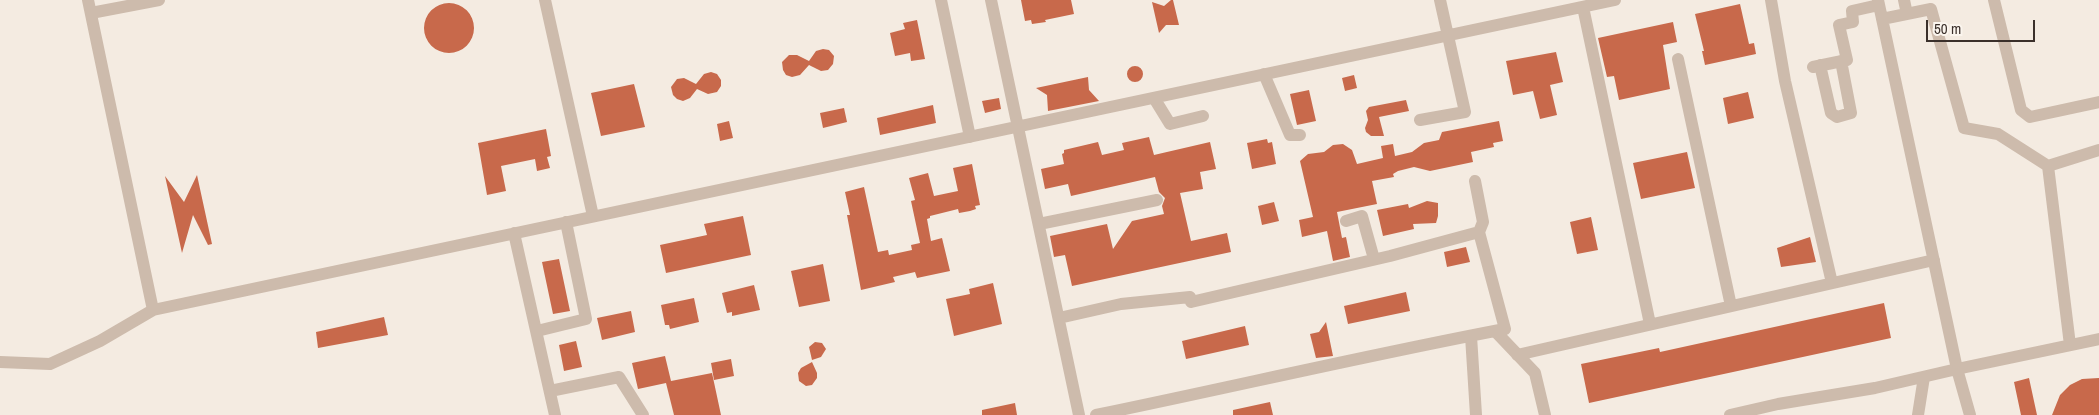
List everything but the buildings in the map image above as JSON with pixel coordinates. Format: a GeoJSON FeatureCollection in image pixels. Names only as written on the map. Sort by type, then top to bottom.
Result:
{"type":"FeatureCollection","features":[{"type":"Feature","properties":{"kind":"lane"},"geometry":{"type":"LineString","coordinates":[[88,0],[153,310]]}},
{"type":"Feature","properties":{"kind":"lane"},"geometry":{"type":"LineString","coordinates":[[90,13],[159,0]]}},
{"type":"Feature","properties":{"kind":"lane"},"geometry":{"type":"LineString","coordinates":[[545,0],[593,216]]}},
{"type":"Feature","properties":{"kind":"lane"},"geometry":{"type":"LineString","coordinates":[[941,0],[970,137]]}},
{"type":"Feature","properties":{"kind":"lane"},"geometry":{"type":"LineString","coordinates":[[991,0],[1079,415]]}},
{"type":"Feature","properties":{"kind":"lane"},"geometry":{"type":"LineString","coordinates":[[1420,120],[1465,112],[1440,0]]}},
{"type":"Feature","properties":{"kind":"lane"},"geometry":{"type":"LineString","coordinates":[[0,362],[50,364],[100,341],[153,310],[1615,0]]}},
{"type":"Feature","properties":{"kind":"lane"},"geometry":{"type":"LineString","coordinates":[[1770,0],[1785,81],[1832,283]]}},
{"type":"Feature","properties":{"kind":"lane"},"geometry":{"type":"LineString","coordinates":[[1904,0],[1908,14]]}},
{"type":"Feature","properties":{"kind":"lane"},"geometry":{"type":"LineString","coordinates":[[1994,0],[2021,110],[2030,117],[2099,102]]}},
{"type":"Feature","properties":{"kind":"lane"},"geometry":{"type":"LineString","coordinates":[[1841,61],[1851,113],[1837,117],[1831,112],[1816,66],[1841,61],[1847,60],[1839,25],[1853,22],[1852,11],[1879,2],[1957,369],[1970,415]]}},
{"type":"Feature","properties":{"kind":"lane"},"geometry":{"type":"LineString","coordinates":[[1582,7],[1650,324]]}},
{"type":"Feature","properties":{"kind":"lane"},"geometry":{"type":"LineString","coordinates":[[1882,19],[1931,9],[1964,128],[1998,134],[2048,166]]}},
{"type":"Feature","properties":{"kind":"lane"},"geometry":{"type":"LineString","coordinates":[[1678,58],[1731,306]]}},
{"type":"Feature","properties":{"kind":"lane"},"geometry":{"type":"LineString","coordinates":[[1264,74],[1290,134],[1300,135]]}},
{"type":"Feature","properties":{"kind":"lane"},"geometry":{"type":"LineString","coordinates":[[1154,98],[1170,124],[1202,116]]}},
{"type":"Feature","properties":{"kind":"lane"},"geometry":{"type":"LineString","coordinates":[[2048,166],[2099,150]]}},
{"type":"Feature","properties":{"kind":"lane"},"geometry":{"type":"LineString","coordinates":[[2048,166],[2070,345]]}},
{"type":"Feature","properties":{"kind":"lane"},"geometry":{"type":"LineString","coordinates":[[1096,415],[1238,386],[1294,371],[1504,329],[1479,232],[1483,222],[1475,181]]}},
{"type":"Feature","properties":{"kind":"lane"},"geometry":{"type":"LineString","coordinates":[[1039,224],[1157,200]]}},
{"type":"Feature","properties":{"kind":"lane"},"geometry":{"type":"LineString","coordinates":[[1346,221],[1362,216],[1374,259]]}},
{"type":"Feature","properties":{"kind":"lane"},"geometry":{"type":"LineString","coordinates":[[537,331],[586,319],[566,222]]}},
{"type":"Feature","properties":{"kind":"lane"},"geometry":{"type":"LineString","coordinates":[[1059,318],[1121,304],[1190,297],[1191,302],[1479,232]]}},
{"type":"Feature","properties":{"kind":"lane"},"geometry":{"type":"LineString","coordinates":[[514,233],[555,415]]}},
{"type":"Feature","properties":{"kind":"lane"},"geometry":{"type":"LineString","coordinates":[[1517,355],[1934,260]]}},
{"type":"Feature","properties":{"kind":"lane"},"geometry":{"type":"LineString","coordinates":[[1495,331],[1535,374],[1545,415]]}},
{"type":"Feature","properties":{"kind":"lane"},"geometry":{"type":"LineString","coordinates":[[1472,336],[1476,415]]}},
{"type":"Feature","properties":{"kind":"lane"},"geometry":{"type":"LineString","coordinates":[[1730,415],[1874,388],[2099,339]]}},
{"type":"Feature","properties":{"kind":"lane"},"geometry":{"type":"LineString","coordinates":[[1918,415],[1924,376]]}},
{"type":"Feature","properties":{"kind":"lane"},"geometry":{"type":"LineString","coordinates":[[550,390],[619,377],[643,415]]}}]}
